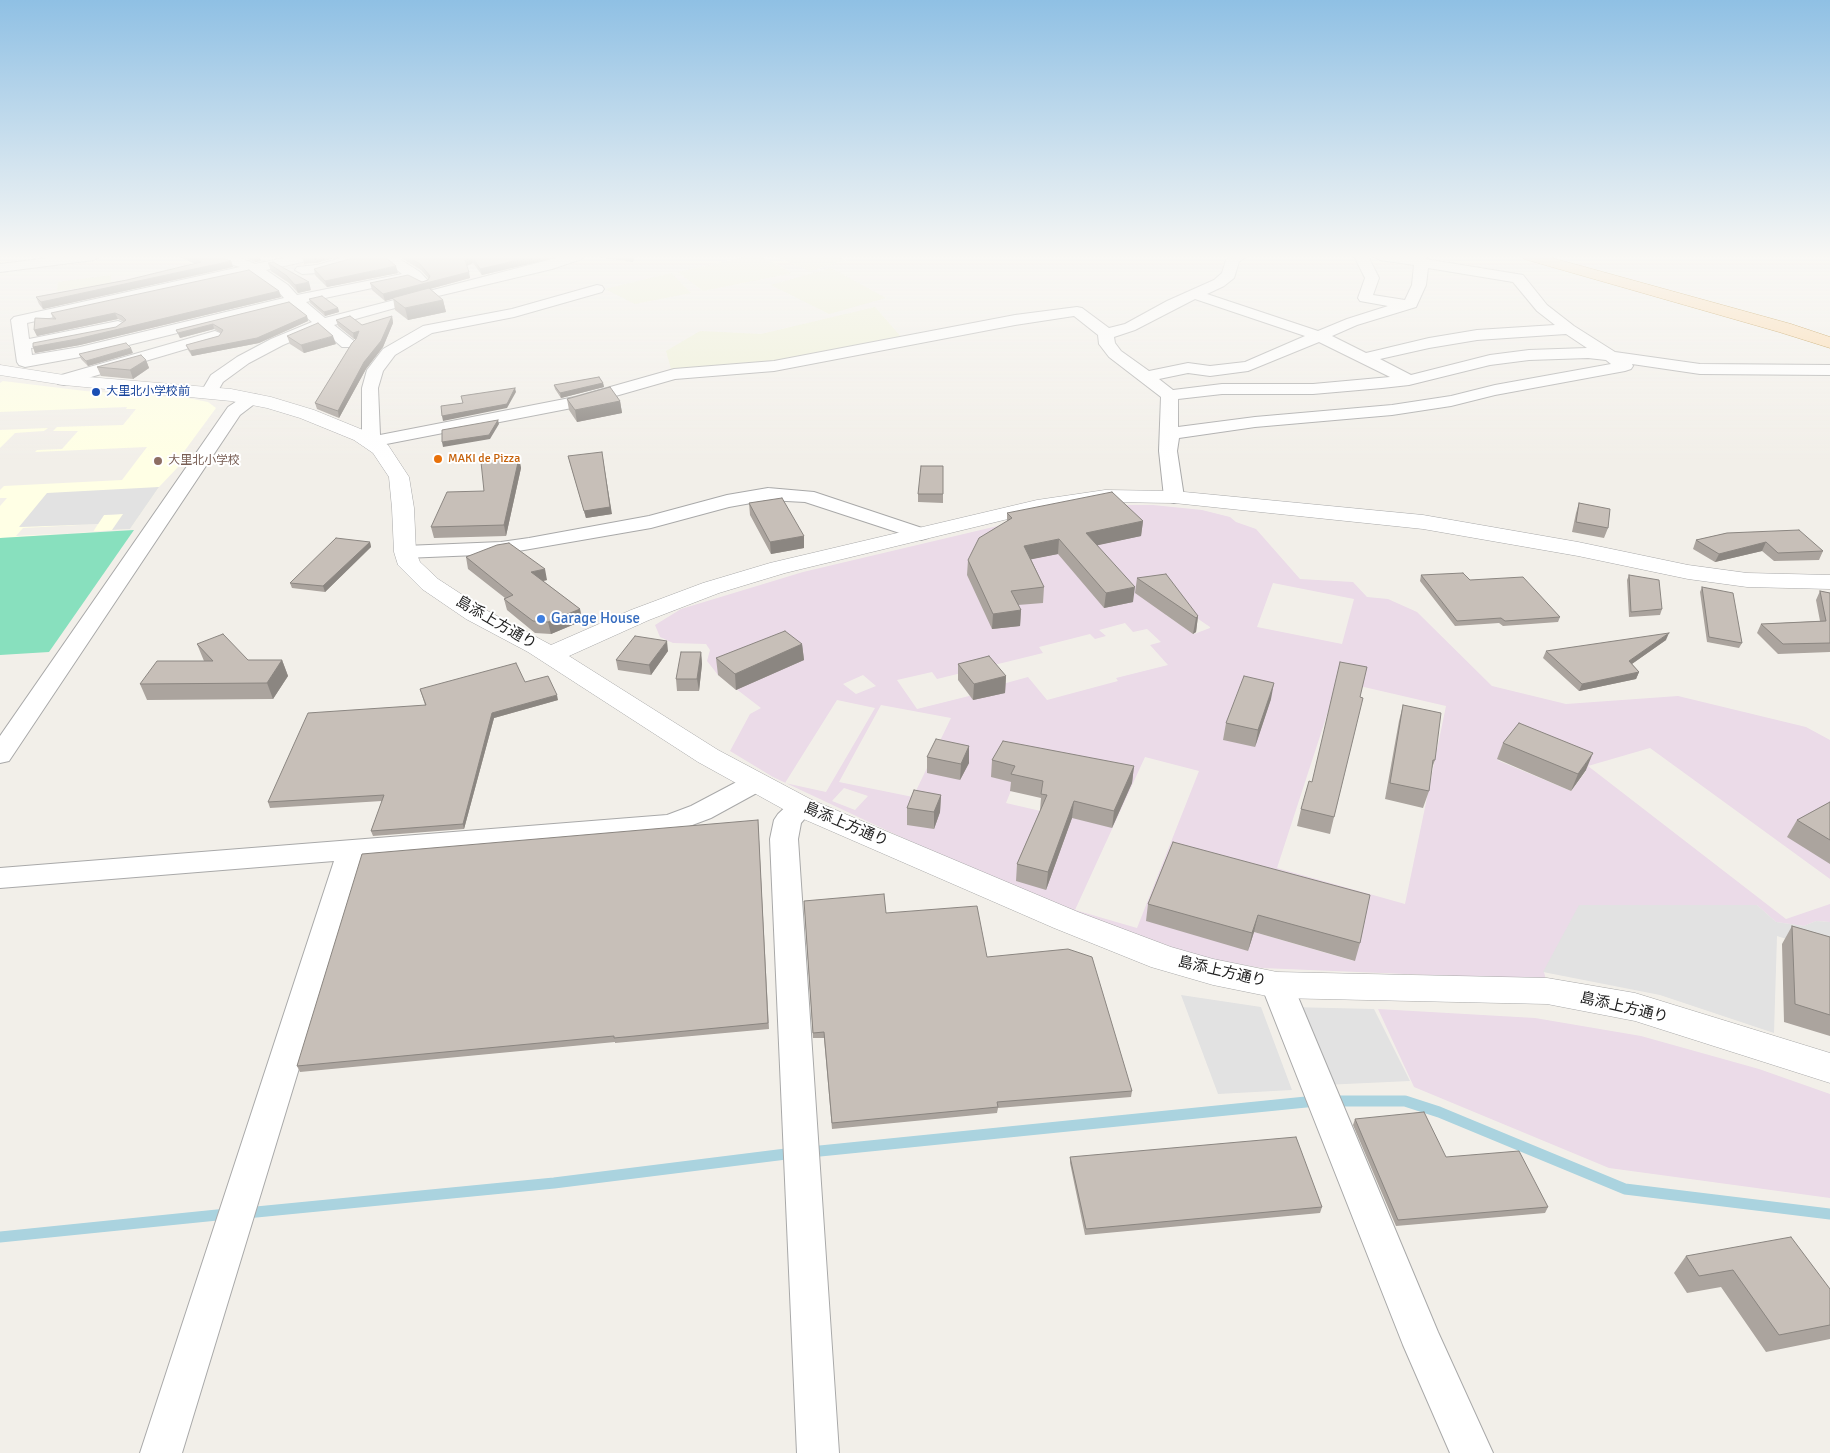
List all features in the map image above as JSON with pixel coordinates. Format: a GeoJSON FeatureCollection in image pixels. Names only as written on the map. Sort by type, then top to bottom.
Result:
{"type":"FeatureCollection","features":[{"type":"Feature","properties":{"kind":"main road"},"geometry":{"type":"LineString","coordinates":[[1770,324],[1830,343]]}},
{"type":"Feature","properties":{"kind":"street"},"geometry":{"type":"LineString","coordinates":[[8,369],[21,332],[20,324]]}},
{"type":"Feature","properties":{"kind":"street"},"geometry":{"type":"LineString","coordinates":[[21,332],[51,324]]}},
{"type":"Feature","properties":{"kind":"street"},"geometry":{"type":"LineString","coordinates":[[21,332],[63,324]]}},
{"type":"Feature","properties":{"kind":"street"},"geometry":{"type":"LineString","coordinates":[[21,332],[130,324]]}},
{"type":"Feature","properties":{"kind":"street"},"geometry":{"type":"LineString","coordinates":[[8,369],[196,324]]}},
{"type":"Feature","properties":{"kind":"street"},"geometry":{"type":"LineString","coordinates":[[248,327],[260,324]]}},
{"type":"Feature","properties":{"kind":"street"},"geometry":{"type":"LineString","coordinates":[[209,392],[217,380],[243,360],[277,342],[321,324]]}},
{"type":"Feature","properties":{"kind":"street"},"geometry":{"type":"LineString","coordinates":[[324,324],[348,344]]}},
{"type":"Feature","properties":{"kind":"street"},"geometry":{"type":"LineString","coordinates":[[458,324],[428,329],[408,339],[389,352],[375,370],[370,388],[372,426],[370,442],[577,402],[674,374],[774,366],[995,324]]}},
{"type":"Feature","properties":{"kind":"street"},"geometry":{"type":"LineString","coordinates":[[1097,324],[1106,334],[1107,344],[1115,354],[1170,395],[1222,389],[1313,390],[1409,380],[1490,360],[1529,355],[1588,352],[1700,369],[1830,370]]}},
{"type":"Feature","properties":{"kind":"street"},"geometry":{"type":"LineString","coordinates":[[1106,334],[1134,324]]}},
{"type":"Feature","properties":{"kind":"street"},"geometry":{"type":"LineString","coordinates":[[1282,324],[1319,336],[1409,380]]}},
{"type":"Feature","properties":{"kind":"street"},"geometry":{"type":"LineString","coordinates":[[1146,377],[1188,368],[1210,371],[1248,366],[1348,324]]}},
{"type":"Feature","properties":{"kind":"street"},"geometry":{"type":"LineString","coordinates":[[1170,434],[1255,422],[1392,410],[1451,401],[1495,390],[1625,366],[1562,324]]}},
{"type":"Feature","properties":{"kind":"street"},"geometry":{"type":"LineString","coordinates":[[1365,358],[1429,342],[1477,335],[1569,329]]}},
{"type":"Feature","properties":{"kind":"street"},"geometry":{"type":"LineString","coordinates":[[56,379],[230,332]]}},
{"type":"Feature","properties":{"kind":"street","name":"島添上方通り"},"geometry":{"type":"LineString","coordinates":[[8,369],[56,379],[209,392],[252,399],[307,414],[361,436],[381,449],[399,477],[405,552],[410,565],[430,584],[475,614],[550,655],[708,756],[802,807],[1055,916],[1163,958],[1213,972],[1277,985],[1547,991],[1635,1007],[1830,1068]]}},
{"type":"Feature","properties":{"kind":"street"},"geometry":{"type":"LineString","coordinates":[[1170,395],[1168,451],[1174,497]]}},
{"type":"Feature","properties":{"kind":"street"},"geometry":{"type":"LineString","coordinates":[[0,755],[234,411],[252,399]]}},
{"type":"Feature","properties":{"kind":"street"},"geometry":{"type":"LineString","coordinates":[[405,552],[501,548],[529,544],[651,522],[726,501],[768,494],[807,496],[921,534]]}},
{"type":"Feature","properties":{"kind":"street"},"geometry":{"type":"LineString","coordinates":[[550,655],[640,615],[711,588],[778,568],[1071,500],[1105,496],[1174,497],[1423,522],[1578,549],[1688,572],[1747,580],[1802,583],[1830,582]]}},
{"type":"Feature","properties":{"kind":"street"},"geometry":{"type":"LineString","coordinates":[[0,878],[671,824],[702,812],[755,783]]}},
{"type":"Feature","properties":{"kind":"street"},"geometry":{"type":"LineString","coordinates":[[802,807],[788,820],[784,839],[818,1453]]}},
{"type":"Feature","properties":{"kind":"street"},"geometry":{"type":"LineString","coordinates":[[160,1453],[352,849]]}},
{"type":"Feature","properties":{"kind":"street"},"geometry":{"type":"LineString","coordinates":[[1277,985],[1423,1345],[1472,1453]]}},
{"type":"Feature","properties":{"kind":"shaded area"},"geometry":{"type":"Polygon","coordinates":[[[804,324],[890,324],[902,338],[771,362],[671,369],[666,351],[700,331],[761,334],[804,324]]]}},
{"type":"Feature","properties":{"kind":"shaded area","name":"大里北小学校"},"geometry":{"type":"Polygon","coordinates":[[[3,381],[85,391],[188,398],[208,402],[216,408],[180,457],[179,466],[159,487],[20,527],[98,524],[23,528],[16,536],[68,533],[0,538],[0,506],[7,498],[0,498],[0,490],[4,486],[122,480],[147,447],[35,452],[37,450],[62,449],[78,431],[53,431],[57,427],[123,425],[136,409],[126,409],[127,407],[0,412],[0,383],[3,381]]]}},
{"type":"Feature","properties":{"kind":"shaded area"},"geometry":{"type":"Polygon","coordinates":[[[48,428],[44,431],[15,433],[0,448],[0,430],[48,428]]]}},
{"type":"Feature","properties":{"kind":"shaded area"},"geometry":{"type":"Polygon","coordinates":[[[159,487],[130,529],[93,532],[104,515],[123,514],[159,487]]]}},
{"type":"Feature","properties":{"kind":"shaded area"},"geometry":{"type":"Polygon","coordinates":[[[159,487],[130,529],[112,530],[123,514],[104,515],[98,524],[19,527],[47,493],[159,487]]]}},
{"type":"Feature","properties":{"kind":"shaded area"},"geometry":{"type":"Polygon","coordinates":[[[1106,505],[1153,505],[1202,510],[1230,517],[1236,522],[1256,529],[1300,579],[1353,582],[1367,597],[1388,599],[1417,612],[1492,686],[1566,704],[1678,696],[1806,727],[1830,740],[1830,879],[1650,748],[1588,766],[1786,919],[1830,904],[1830,922],[1816,921],[1804,926],[1776,922],[1757,905],[1544,972],[1547,984],[1453,976],[1262,968],[1190,956],[1048,906],[786,783],[826,792],[875,708],[837,700],[785,783],[730,751],[750,714],[761,708],[718,675],[707,661],[710,650],[706,644],[673,643],[660,637],[655,625],[681,609],[803,572],[1061,511],[1106,505]],[[1273,583],[1257,627],[1342,644],[1354,599],[1273,583]],[[1182,608],[1166,615],[1194,634],[1210,628],[1182,608]],[[1125,623],[1099,630],[1106,636],[1095,639],[1090,634],[1039,647],[1043,653],[937,679],[932,672],[897,680],[917,709],[969,696],[1028,677],[1047,700],[1118,681],[1116,678],[1168,665],[1150,645],[1161,642],[1147,629],[1133,632],[1125,623]],[[863,675],[843,684],[856,694],[876,686],[863,675]],[[1338,681],[1277,868],[1405,904],[1446,706],[1338,681]],[[881,705],[839,782],[913,797],[951,718],[881,705]],[[1145,757],[1075,910],[1137,928],[1199,771],[1145,757]],[[1497,760],[1571,791],[1586,770],[1497,760]],[[1014,783],[1006,803],[1045,812],[1073,815],[1014,783]],[[844,788],[832,801],[855,810],[868,796],[844,788]],[[1170,859],[1247,951],[1254,932],[1354,961],[1170,859]]]}},
{"type":"Feature","properties":{"kind":"shaded area"},"geometry":{"type":"Polygon","coordinates":[[[1579,905],[1757,905],[1776,922],[1804,926],[1816,921],[1830,922],[1830,953],[1777,936],[1774,1033],[1660,995],[1543,972],[1579,905]]]}},
{"type":"Feature","properties":{"kind":"shaded area"},"geometry":{"type":"Polygon","coordinates":[[[1181,995],[1261,1007],[1292,1090],[1218,1094],[1181,995]]]}},
{"type":"Feature","properties":{"kind":"shaded area"},"geometry":{"type":"Polygon","coordinates":[[[1290,1007],[1374,1009],[1410,1081],[1324,1085],[1290,1007]]]}},
{"type":"Feature","properties":{"kind":"shaded area"},"geometry":{"type":"Polygon","coordinates":[[[1378,1009],[1535,1018],[1641,1036],[1759,1069],[1830,1094],[1830,1198],[1609,1168],[1414,1087],[1378,1009]]]}},
{"type":"Feature","properties":{"kind":"green space"},"geometry":{"type":"Polygon","coordinates":[[[134,530],[49,652],[0,655],[0,538],[134,530]]]}},
{"type":"Feature","properties":{"kind":"building"},"geometry":{"type":"Polygon","coordinates":[[[35,324],[64,324],[34,330],[35,324]]]}},
{"type":"Feature","properties":{"kind":"building"},"geometry":{"type":"Polygon","coordinates":[[[121,324],[141,324],[33,347],[33,343],[116,327],[121,324]]]}},
{"type":"Feature","properties":{"kind":"building"},"geometry":{"type":"Polygon","coordinates":[[[201,324],[289,324],[257,338],[190,351],[186,345],[219,336],[223,330],[213,324],[178,333],[176,330],[201,324]]]}},
{"type":"Feature","properties":{"kind":"building"},"geometry":{"type":"Polygon","coordinates":[[[319,324],[333,336],[301,345],[287,336],[319,324]]]}},
{"type":"Feature","properties":{"kind":"building"},"geometry":{"type":"Polygon","coordinates":[[[341,324],[389,324],[381,341],[364,362],[338,411],[315,403],[356,339],[359,331],[353,333],[341,324]]]}},
{"type":"Feature","properties":{"kind":"building"},"geometry":{"type":"Polygon","coordinates":[[[126,343],[131,348],[86,361],[79,354],[126,343]]]}},
{"type":"Feature","properties":{"kind":"building"},"geometry":{"type":"Polygon","coordinates":[[[141,355],[146,360],[130,370],[97,367],[141,355]]]}},
{"type":"Feature","properties":{"kind":"building"},"geometry":{"type":"Polygon","coordinates":[[[599,377],[603,383],[560,393],[554,385],[599,377]]]}},
{"type":"Feature","properties":{"kind":"building"},"geometry":{"type":"Polygon","coordinates":[[[610,387],[620,401],[575,410],[567,399],[610,387]]]}},
{"type":"Feature","properties":{"kind":"building"},"geometry":{"type":"Polygon","coordinates":[[[515,388],[507,404],[442,416],[441,406],[463,403],[461,396],[515,388]]]}},
{"type":"Feature","properties":{"kind":"building"},"geometry":{"type":"Polygon","coordinates":[[[498,420],[489,435],[442,442],[442,430],[498,420]]]}},
{"type":"Feature","properties":{"kind":"building"},"geometry":{"type":"Polygon","coordinates":[[[602,452],[610,507],[584,511],[568,456],[602,452]]]}},
{"type":"Feature","properties":{"kind":"building"},"geometry":{"type":"Polygon","coordinates":[[[519,458],[504,525],[431,527],[447,492],[484,491],[481,462],[519,458]]]}},
{"type":"Feature","properties":{"kind":"building"},"geometry":{"type":"Polygon","coordinates":[[[921,466],[943,466],[943,494],[918,494],[921,466]]]}},
{"type":"Feature","properties":{"kind":"building"},"geometry":{"type":"Polygon","coordinates":[[[1112,492],[1143,521],[1086,533],[1135,587],[1106,593],[1059,539],[1024,546],[1044,587],[1011,591],[1021,610],[993,614],[968,560],[979,538],[1012,518],[1007,513],[1112,492]]]}},
{"type":"Feature","properties":{"kind":"building"},"geometry":{"type":"Polygon","coordinates":[[[782,498],[804,536],[770,542],[749,503],[782,498]]]}},
{"type":"Feature","properties":{"kind":"building"},"geometry":{"type":"Polygon","coordinates":[[[1579,503],[1610,509],[1608,528],[1576,522],[1579,503]]]}},
{"type":"Feature","properties":{"kind":"building"},"geometry":{"type":"Polygon","coordinates":[[[1799,530],[1823,551],[1778,553],[1766,542],[1719,554],[1696,540],[1727,533],[1799,530]]]}},
{"type":"Feature","properties":{"kind":"building"},"geometry":{"type":"Polygon","coordinates":[[[336,538],[370,542],[323,586],[290,583],[336,538]]]}},
{"type":"Feature","properties":{"kind":"building"},"geometry":{"type":"Polygon","coordinates":[[[509,543],[545,569],[531,572],[580,609],[548,622],[533,621],[504,599],[513,595],[466,557],[497,545],[509,543]]]}},
{"type":"Feature","properties":{"kind":"building"},"geometry":{"type":"Polygon","coordinates":[[[1463,573],[1470,580],[1523,577],[1560,617],[1505,621],[1501,618],[1457,621],[1421,575],[1463,573]]]}},
{"type":"Feature","properties":{"kind":"building"},"geometry":{"type":"Polygon","coordinates":[[[1166,574],[1198,616],[1196,618],[1137,578],[1166,574]]]}},
{"type":"Feature","properties":{"kind":"building"},"geometry":{"type":"Polygon","coordinates":[[[1629,575],[1659,580],[1662,609],[1631,612],[1629,575]]]}},
{"type":"Feature","properties":{"kind":"building"},"geometry":{"type":"Polygon","coordinates":[[[1702,587],[1733,593],[1742,643],[1709,637],[1702,587]]]}},
{"type":"Feature","properties":{"kind":"building"},"geometry":{"type":"Polygon","coordinates":[[[1820,591],[1830,593],[1830,643],[1783,644],[1761,624],[1826,621],[1820,591]]]}},
{"type":"Feature","properties":{"kind":"building"},"geometry":{"type":"Polygon","coordinates":[[[785,631],[802,644],[735,674],[716,658],[785,631]]]}},
{"type":"Feature","properties":{"kind":"building"},"geometry":{"type":"Polygon","coordinates":[[[1669,633],[1629,661],[1639,672],[1582,684],[1546,651],[1669,633]]]}},
{"type":"Feature","properties":{"kind":"building"},"geometry":{"type":"Polygon","coordinates":[[[223,634],[248,660],[282,660],[267,683],[140,684],[157,661],[213,661],[197,644],[223,634]]]}},
{"type":"Feature","properties":{"kind":"building"},"geometry":{"type":"Polygon","coordinates":[[[635,636],[667,641],[649,665],[616,660],[635,636]]]}},
{"type":"Feature","properties":{"kind":"building"},"geometry":{"type":"Polygon","coordinates":[[[681,652],[701,652],[697,679],[676,679],[681,652]]]}},
{"type":"Feature","properties":{"kind":"building"},"geometry":{"type":"Polygon","coordinates":[[[989,656],[1006,676],[974,684],[958,664],[989,656]]]}},
{"type":"Feature","properties":{"kind":"building"},"geometry":{"type":"Polygon","coordinates":[[[1340,662],[1367,667],[1360,697],[1363,698],[1334,817],[1301,809],[1309,781],[1312,782],[1340,662]]]}},
{"type":"Feature","properties":{"kind":"building"},"geometry":{"type":"Polygon","coordinates":[[[516,663],[525,682],[548,676],[557,695],[492,713],[463,824],[371,831],[384,795],[268,802],[308,713],[426,705],[420,689],[516,663]]]}},
{"type":"Feature","properties":{"kind":"building"},"geometry":{"type":"Polygon","coordinates":[[[1244,676],[1274,683],[1258,730],[1226,723],[1244,676]]]}},
{"type":"Feature","properties":{"kind":"building"},"geometry":{"type":"Polygon","coordinates":[[[1403,705],[1441,713],[1429,791],[1390,783],[1403,705]]]}},
{"type":"Feature","properties":{"kind":"building"},"geometry":{"type":"Polygon","coordinates":[[[1519,723],[1593,753],[1578,774],[1503,743],[1519,723]]]}},
{"type":"Feature","properties":{"kind":"building"},"geometry":{"type":"Polygon","coordinates":[[[936,739],[969,746],[961,764],[927,757],[936,739]]]}},
{"type":"Feature","properties":{"kind":"building"},"geometry":{"type":"Polygon","coordinates":[[[1003,741],[1134,766],[1114,811],[1074,801],[1048,872],[1017,864],[1047,795],[1041,794],[1043,781],[1011,774],[1015,766],[992,760],[1003,741]]]}},
{"type":"Feature","properties":{"kind":"building"},"geometry":{"type":"Polygon","coordinates":[[[914,790],[941,795],[934,812],[907,808],[914,790]]]}},
{"type":"Feature","properties":{"kind":"building"},"geometry":{"type":"Polygon","coordinates":[[[1830,802],[1830,840],[1797,820],[1830,802]]]}},
{"type":"Feature","properties":{"kind":"building"},"geometry":{"type":"Polygon","coordinates":[[[758,820],[768,1023],[297,1066],[362,854],[758,820]]]}},
{"type":"Feature","properties":{"kind":"building"},"geometry":{"type":"Polygon","coordinates":[[[1173,842],[1370,895],[1360,943],[1258,915],[1252,933],[1148,904],[1173,842]]]}},
{"type":"Feature","properties":{"kind":"building"},"geometry":{"type":"Polygon","coordinates":[[[884,894],[886,913],[977,906],[987,957],[1068,949],[1092,957],[1132,1091],[997,1102],[998,1107],[832,1123],[824,1032],[813,1033],[804,901],[884,894]]]}},
{"type":"Feature","properties":{"kind":"building"},"geometry":{"type":"Polygon","coordinates":[[[1792,926],[1830,937],[1830,1015],[1795,1004],[1792,926]]]}},
{"type":"Feature","properties":{"kind":"building"},"geometry":{"type":"Polygon","coordinates":[[[1424,1112],[1446,1157],[1519,1151],[1548,1207],[1398,1220],[1355,1119],[1424,1112]]]}},
{"type":"Feature","properties":{"kind":"building"},"geometry":{"type":"Polygon","coordinates":[[[1296,1137],[1322,1207],[1086,1229],[1070,1157],[1296,1137]]]}},
{"type":"Feature","properties":{"kind":"building"},"geometry":{"type":"Polygon","coordinates":[[[1791,1237],[1830,1289],[1830,1325],[1779,1335],[1733,1270],[1699,1276],[1686,1256],[1791,1237]]]}},
{"type":"Feature","properties":{"kind":"waterway"},"geometry":{"type":"LineString","coordinates":[[810,1152],[1316,1101]]}},
{"type":"Feature","properties":{"kind":"waterway"},"geometry":{"type":"LineString","coordinates":[[1332,1101],[1405,1101],[1439,1112],[1625,1189],[1830,1214]]}},
{"type":"Feature","properties":{"kind":"waterway"},"geometry":{"type":"LineString","coordinates":[[246,1213],[554,1183],[794,1153]]}},
{"type":"Feature","properties":{"kind":"waterway"},"geometry":{"type":"LineString","coordinates":[[0,1237],[227,1214]]}},
{"type":"Feature","properties":{"kind":"place","name":"大里北小学校前"},"geometry":{"type":"Point","coordinates":[96,392]}},
{"type":"Feature","properties":{"kind":"place","name":"MAKI de Pizza"},"geometry":{"type":"Point","coordinates":[438,459]}},
{"type":"Feature","properties":{"kind":"place","name":"大里北小学校"},"geometry":{"type":"Point","coordinates":[158,461]}},
{"type":"Feature","properties":{"kind":"place","name":"Garage House"},"geometry":{"type":"Point","coordinates":[541,619]}}]}
